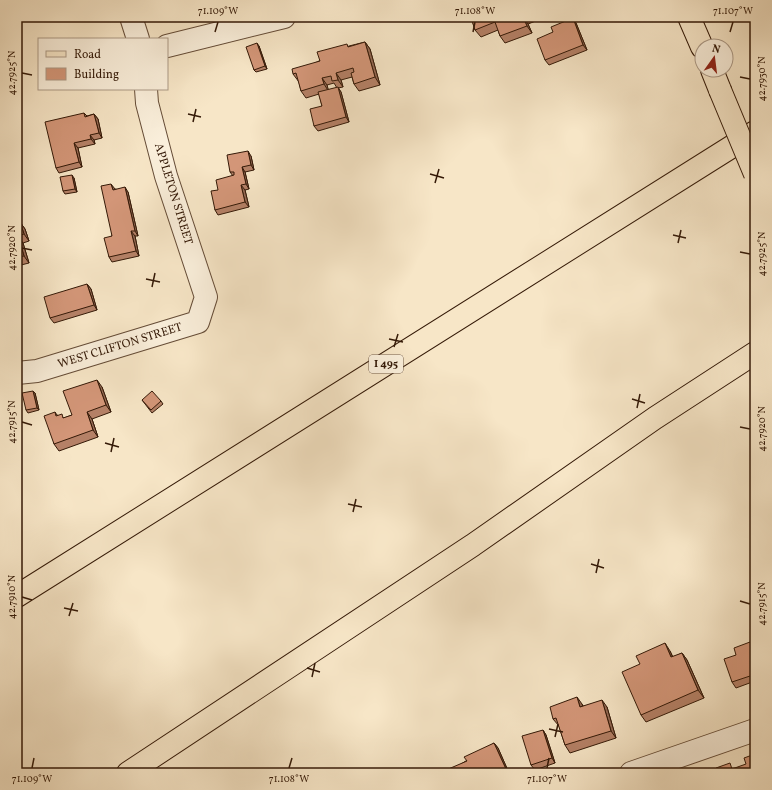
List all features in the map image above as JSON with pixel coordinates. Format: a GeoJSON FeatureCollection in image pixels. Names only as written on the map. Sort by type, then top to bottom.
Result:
{"type":"FeatureCollection","features":[{"type":"Feature","properties":{"kind":"main road"},"geometry":{"type":"LineString","coordinates":[[689,17],[698,38]]}},
{"type":"Feature","properties":{"kind":"main road"},"geometry":{"type":"LineString","coordinates":[[715,78],[755,174]]}},
{"type":"Feature","properties":{"kind":"main road","name":"I 495"},"geometry":{"type":"LineString","coordinates":[[17,596],[755,132]]}},
{"type":"Feature","properties":{"kind":"main road"},"geometry":{"type":"LineString","coordinates":[[128,773],[473,545],[655,418],[755,353]]}},
{"type":"Feature","properties":{"kind":"street"},"geometry":{"type":"LineString","coordinates":[[131,17],[138,38]]}},
{"type":"Feature","properties":{"kind":"street"},"geometry":{"type":"LineString","coordinates":[[168,46],[284,17]]}},
{"type":"Feature","properties":{"kind":"street","name":"APPLETON STREET"},"geometry":{"type":"LineString","coordinates":[[146,90],[147,103],[166,176],[206,297]]}},
{"type":"Feature","properties":{"kind":"street","name":"WEST CLIFTON STREET"},"geometry":{"type":"LineString","coordinates":[[17,374],[37,371],[198,322],[206,297]]}},
{"type":"Feature","properties":{"kind":"street"},"geometry":{"type":"LineString","coordinates":[[631,773],[755,730]]}},
{"type":"Feature","properties":{"kind":"building"},"geometry":{"type":"Polygon","coordinates":[[[471,17],[523,17],[527,26],[500,36],[495,22],[475,30],[471,17]]]}},
{"type":"Feature","properties":{"kind":"building"},"geometry":{"type":"Polygon","coordinates":[[[573,18],[583,45],[545,60],[537,39],[553,32],[551,27],[573,18]]]}},
{"type":"Feature","properties":{"kind":"building"},"geometry":{"type":"Polygon","coordinates":[[[365,42],[375,77],[354,84],[351,73],[354,72],[353,68],[336,73],[338,80],[332,81],[331,76],[322,78],[324,84],[301,91],[296,73],[293,74],[292,69],[320,61],[317,52],[347,44],[348,47],[365,42]]]}},
{"type":"Feature","properties":{"kind":"building"},"geometry":{"type":"Polygon","coordinates":[[[257,43],[265,66],[254,70],[246,47],[257,43]]]}},
{"type":"Feature","properties":{"kind":"building"},"geometry":{"type":"Polygon","coordinates":[[[338,87],[346,117],[314,126],[310,109],[322,106],[318,92],[338,87]]]}},
{"type":"Feature","properties":{"kind":"building"},"geometry":{"type":"Polygon","coordinates":[[[84,113],[85,117],[94,114],[99,133],[90,135],[91,139],[74,143],[79,162],[56,168],[45,122],[84,113]]]}},
{"type":"Feature","properties":{"kind":"building"},"geometry":{"type":"Polygon","coordinates":[[[248,151],[251,165],[242,167],[246,184],[241,185],[245,202],[215,210],[211,191],[218,190],[216,180],[234,175],[234,172],[230,172],[227,155],[248,151]]]}},
{"type":"Feature","properties":{"kind":"building"},"geometry":{"type":"Polygon","coordinates":[[[72,175],[75,189],[63,191],[60,177],[72,175]]]}},
{"type":"Feature","properties":{"kind":"building"},"geometry":{"type":"Polygon","coordinates":[[[111,184],[113,190],[125,187],[135,231],[131,231],[136,251],[109,257],[104,238],[112,236],[101,186],[111,184]]]}},
{"type":"Feature","properties":{"kind":"building"},"geometry":{"type":"Polygon","coordinates":[[[20,222],[24,234],[18,236],[24,256],[17,257],[17,223],[20,222]]]}},
{"type":"Feature","properties":{"kind":"building"},"geometry":{"type":"Polygon","coordinates":[[[87,284],[94,305],[50,318],[44,297],[87,284]]]}},
{"type":"Feature","properties":{"kind":"building"},"geometry":{"type":"Polygon","coordinates":[[[97,380],[106,405],[87,412],[93,430],[54,444],[44,416],[55,412],[56,416],[62,414],[63,418],[72,415],[63,391],[97,380]]]}},
{"type":"Feature","properties":{"kind":"building"},"geometry":{"type":"Polygon","coordinates":[[[33,391],[37,408],[26,410],[22,393],[33,391]]]}},
{"type":"Feature","properties":{"kind":"building"},"geometry":{"type":"Polygon","coordinates":[[[152,391],[161,401],[151,410],[142,400],[152,391]]]}},
{"type":"Feature","properties":{"kind":"building"},"geometry":{"type":"Polygon","coordinates":[[[750,642],[755,654],[755,681],[753,675],[732,682],[724,659],[736,655],[734,648],[750,642]]]}},
{"type":"Feature","properties":{"kind":"building"},"geometry":{"type":"Polygon","coordinates":[[[665,643],[671,657],[682,653],[698,690],[641,715],[622,672],[640,664],[636,656],[665,643]]]}},
{"type":"Feature","properties":{"kind":"building"},"geometry":{"type":"Polygon","coordinates":[[[577,697],[580,707],[602,700],[611,731],[565,745],[556,718],[553,719],[550,707],[577,697]]]}},
{"type":"Feature","properties":{"kind":"building"},"geometry":{"type":"Polygon","coordinates":[[[543,730],[552,758],[531,765],[522,736],[543,730]]]}},
{"type":"Feature","properties":{"kind":"building"},"geometry":{"type":"Polygon","coordinates":[[[494,743],[506,769],[498,773],[447,773],[446,770],[467,761],[464,757],[494,743]]]}},
{"type":"Feature","properties":{"kind":"building"},"geometry":{"type":"Polygon","coordinates":[[[755,754],[755,773],[718,773],[716,768],[730,763],[732,769],[746,764],[744,758],[755,754]]]}}]}
